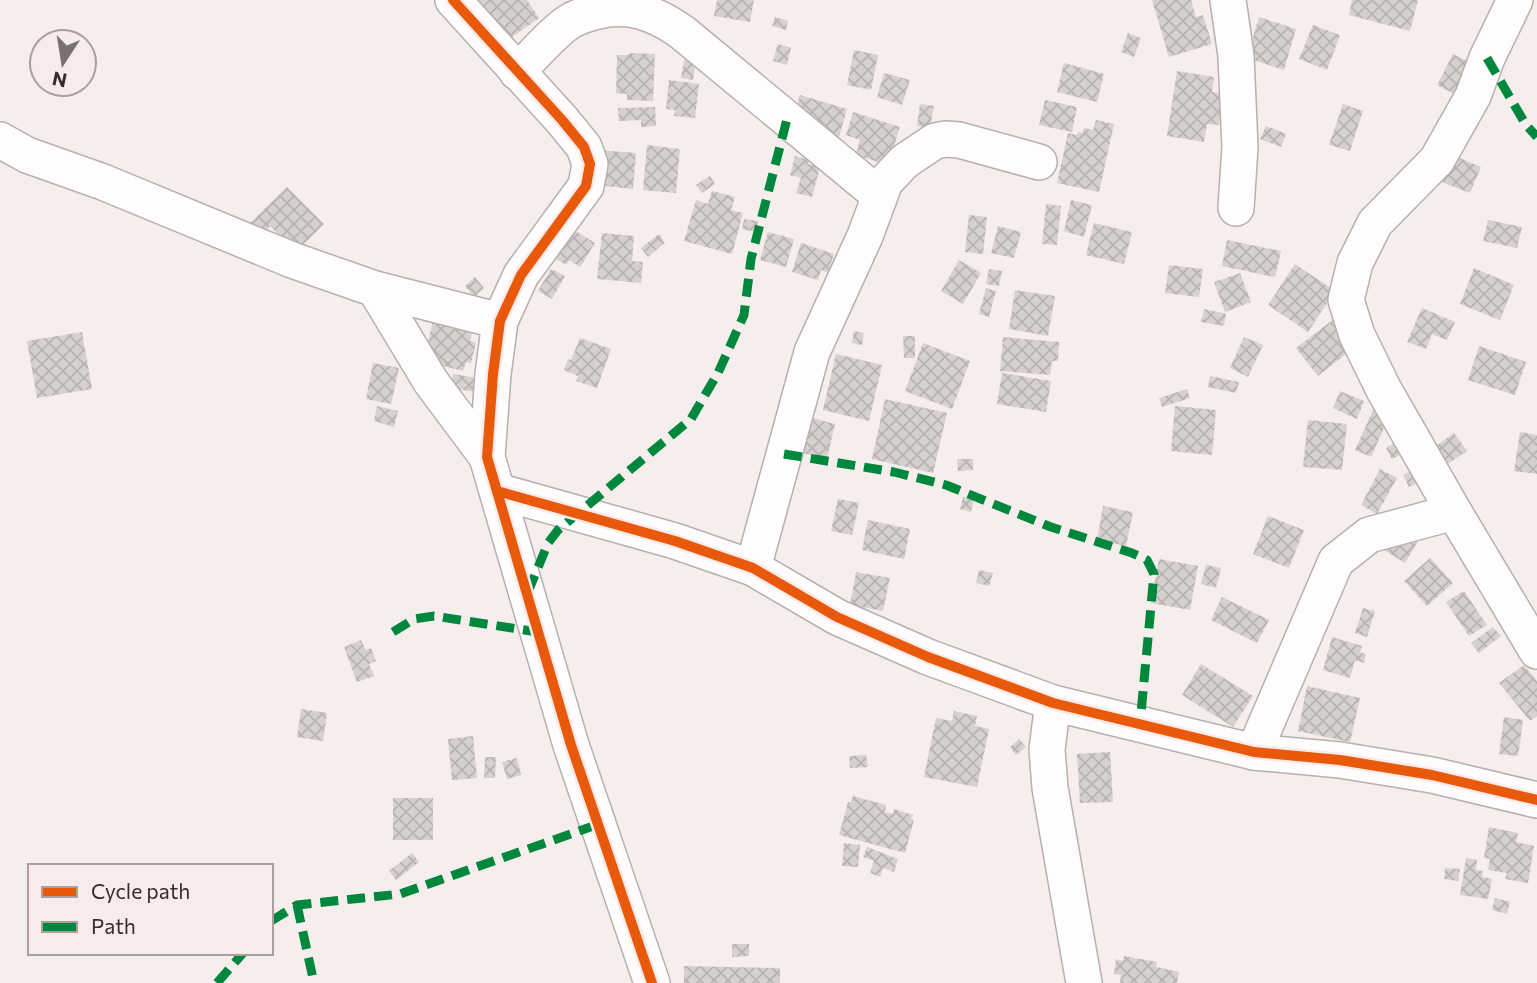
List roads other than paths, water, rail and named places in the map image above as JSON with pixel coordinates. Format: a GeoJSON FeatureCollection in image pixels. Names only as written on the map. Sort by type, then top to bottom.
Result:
{"type":"FeatureCollection","features":[{"type":"Feature","properties":{"kind":"street"},"geometry":{"type":"LineString","coordinates":[[453,0],[584,146],[590,164],[586,186],[521,275],[500,321],[486,457]]}},
{"type":"Feature","properties":{"kind":"street"},"geometry":{"type":"LineString","coordinates":[[1228,0],[1236,56],[1241,147],[1236,208]]}},
{"type":"Feature","properties":{"kind":"street"},"geometry":{"type":"LineString","coordinates":[[1515,0],[1487,58],[1473,96],[1437,160],[1375,223],[1355,263],[1346,300],[1357,335],[1384,390],[1537,651]]}},
{"type":"Feature","properties":{"kind":"street"},"geometry":{"type":"LineString","coordinates":[[516,72],[570,20],[601,8],[629,7],[658,15],[684,33],[879,195]]}},
{"type":"Feature","properties":{"kind":"street"},"geometry":{"type":"LineString","coordinates":[[0,139],[27,155],[103,182],[292,260],[374,289],[500,321]]}},
{"type":"Feature","properties":{"kind":"street"},"geometry":{"type":"LineString","coordinates":[[753,569],[812,352],[865,236],[885,182],[905,161],[935,141],[946,139],[959,140],[1039,162]]}},
{"type":"Feature","properties":{"kind":"street"},"geometry":{"type":"LineString","coordinates":[[374,289],[431,382],[486,457],[570,745],[652,983]]}},
{"type":"Feature","properties":{"kind":"street"},"geometry":{"type":"LineString","coordinates":[[496,491],[675,541],[753,569],[837,617],[928,657],[1053,703],[1254,752],[1340,760],[1432,775],[1537,800]]}},
{"type":"Feature","properties":{"kind":"street"},"geometry":{"type":"LineString","coordinates":[[1254,752],[1336,561],[1369,535],[1454,512]]}},
{"type":"Feature","properties":{"kind":"street"},"geometry":{"type":"LineString","coordinates":[[1053,703],[1047,749],[1050,788],[1084,983]]}}]}
